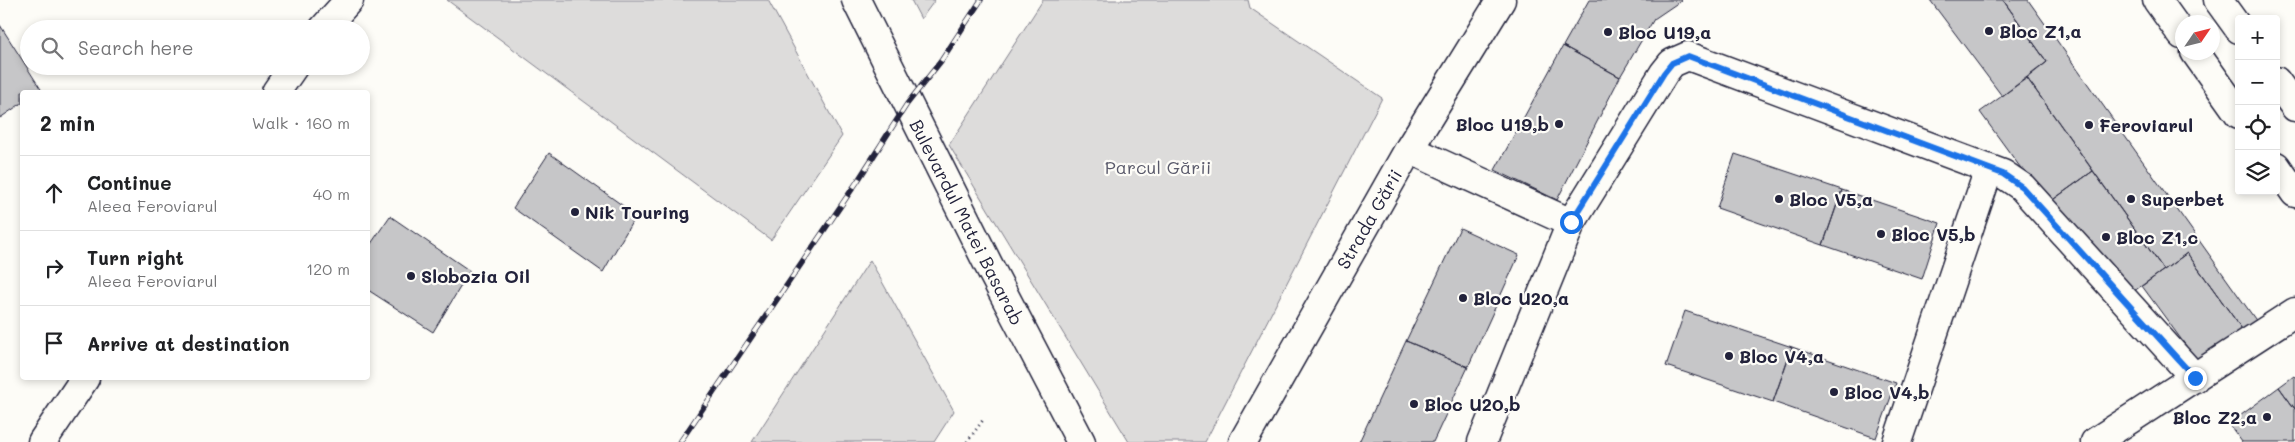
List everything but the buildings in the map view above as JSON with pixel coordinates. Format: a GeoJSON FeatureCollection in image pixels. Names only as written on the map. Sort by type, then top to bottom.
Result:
{"type":"FeatureCollection","features":[{"type":"Feature","properties":{"kind":"main road"},"geometry":{"type":"LineString","coordinates":[[315,20],[322,0]]}},
{"type":"Feature","properties":{"kind":"main road"},"geometry":{"type":"LineString","coordinates":[[331,20],[349,0]]}},
{"type":"Feature","properties":{"kind":"main road","name":"Bulevardul Matei Basarab"},"geometry":{"type":"LineString","coordinates":[[856,0],[983,255],[1081,442]]}},
{"type":"Feature","properties":{"kind":"main road"},"geometry":{"type":"LineString","coordinates":[[865,0],[896,79]]}},
{"type":"Feature","properties":{"kind":"main road","name":"Strada Gării"},"geometry":{"type":"LineString","coordinates":[[1243,442],[1409,149],[1501,0]]}},
{"type":"Feature","properties":{"kind":"main road"},"geometry":{"type":"LineString","coordinates":[[2157,0],[2175,25]]}},
{"type":"Feature","properties":{"kind":"main road"},"geometry":{"type":"LineString","coordinates":[[2218,0],[2235,23]]}},
{"type":"Feature","properties":{"kind":"main road"},"geometry":{"type":"LineString","coordinates":[[1482,442],[1571,222],[1664,73],[1672,63],[1688,56],[2003,174],[2022,187],[2195,378]]}},
{"type":"Feature","properties":{"kind":"main road"},"geometry":{"type":"LineString","coordinates":[[2201,60],[2235,108]]}},
{"type":"Feature","properties":{"kind":"main road"},"geometry":{"type":"LineString","coordinates":[[277,90],[288,75]]}},
{"type":"Feature","properties":{"kind":"main road"},"geometry":{"type":"LineString","coordinates":[[2280,86],[2295,107]]}},
{"type":"Feature","properties":{"kind":"main road"},"geometry":{"type":"LineString","coordinates":[[1409,149],[1571,222]]}},
{"type":"Feature","properties":{"kind":"main road"},"geometry":{"type":"LineString","coordinates":[[1897,442],[1989,170]]}},
{"type":"Feature","properties":{"kind":"main road"},"geometry":{"type":"LineString","coordinates":[[2280,171],[2295,192]]}},
{"type":"Feature","properties":{"kind":"main road"},"geometry":{"type":"LineString","coordinates":[[2095,442],[2295,312]]}},
{"type":"Feature","properties":{"kind":"main road"},"geometry":{"type":"LineString","coordinates":[[42,442],[84,380]]}},
{"type":"Feature","properties":{"kind":"path"},"geometry":{"type":"LineString","coordinates":[[968,442],[983,420]]}},
{"type":"Feature","properties":{"kind":"green space"},"geometry":{"type":"Polygon","coordinates":[[[447,0],[768,0],[842,136],[771,240],[447,0]]]}},
{"type":"Feature","properties":{"kind":"green space"},"geometry":{"type":"Polygon","coordinates":[[[911,0],[935,0],[921,19],[911,0]]]}},
{"type":"Feature","properties":{"kind":"green space","name":"Parcul Gării"},"geometry":{"type":"Polygon","coordinates":[[[1043,0],[1248,0],[1250,8],[1382,98],[1205,442],[1129,442],[949,145],[1043,0]]]}},
{"type":"Feature","properties":{"kind":"green space"},"geometry":{"type":"Polygon","coordinates":[[[870,260],[954,411],[934,442],[752,442],[870,260]]]}},
{"type":"Feature","properties":{"kind":"railway"},"geometry":{"type":"LineString","coordinates":[[680,442],[857,182],[907,104],[941,61],[981,0]]}},
{"type":"Feature","properties":{"kind":"place","name":"Bloc Z1,a"},"geometry":{"type":"Point","coordinates":[1989,31]}},
{"type":"Feature","properties":{"kind":"place","name":"Bloc U19,a"},"geometry":{"type":"Point","coordinates":[1608,32]}},
{"type":"Feature","properties":{"kind":"place","name":"Bloc U19,b"},"geometry":{"type":"Point","coordinates":[1559,124]}},
{"type":"Feature","properties":{"kind":"place","name":"Feroviarul"},"geometry":{"type":"Point","coordinates":[2089,125]}},
{"type":"Feature","properties":{"kind":"place","name":"Bloc V5,a"},"geometry":{"type":"Point","coordinates":[1779,199]}},
{"type":"Feature","properties":{"kind":"place","name":"Superbet"},"geometry":{"type":"Point","coordinates":[2131,199]}},
{"type":"Feature","properties":{"kind":"place","name":"Nik Touring"},"geometry":{"type":"Point","coordinates":[575,212]}},
{"type":"Feature","properties":{"kind":"place","name":"Bloc V5,b"},"geometry":{"type":"Point","coordinates":[1881,234]}},
{"type":"Feature","properties":{"kind":"place","name":"Bloc Z1,c"},"geometry":{"type":"Point","coordinates":[2106,237]}},
{"type":"Feature","properties":{"kind":"place","name":"Slobozia Oil"},"geometry":{"type":"Point","coordinates":[411,276]}},
{"type":"Feature","properties":{"kind":"place","name":"Bloc U20,a"},"geometry":{"type":"Point","coordinates":[1463,298]}},
{"type":"Feature","properties":{"kind":"place","name":"Bloc V4,a"},"geometry":{"type":"Point","coordinates":[1729,356]}},
{"type":"Feature","properties":{"kind":"place","name":"Bloc V4,b"},"geometry":{"type":"Point","coordinates":[1834,392]}},
{"type":"Feature","properties":{"kind":"place","name":"Bloc U20,b"},"geometry":{"type":"Point","coordinates":[1414,404]}},
{"type":"Feature","properties":{"kind":"place","name":"Bloc Z2,a"},"geometry":{"type":"Point","coordinates":[2267,417]}},
{"type":"Feature","properties":{"kind":"route"},"geometry":{"type":"LineString","coordinates":[[1571,222],[1664,73],[1672,63],[1688,56],[2003,174],[2022,187],[2195,378]]}}]}
